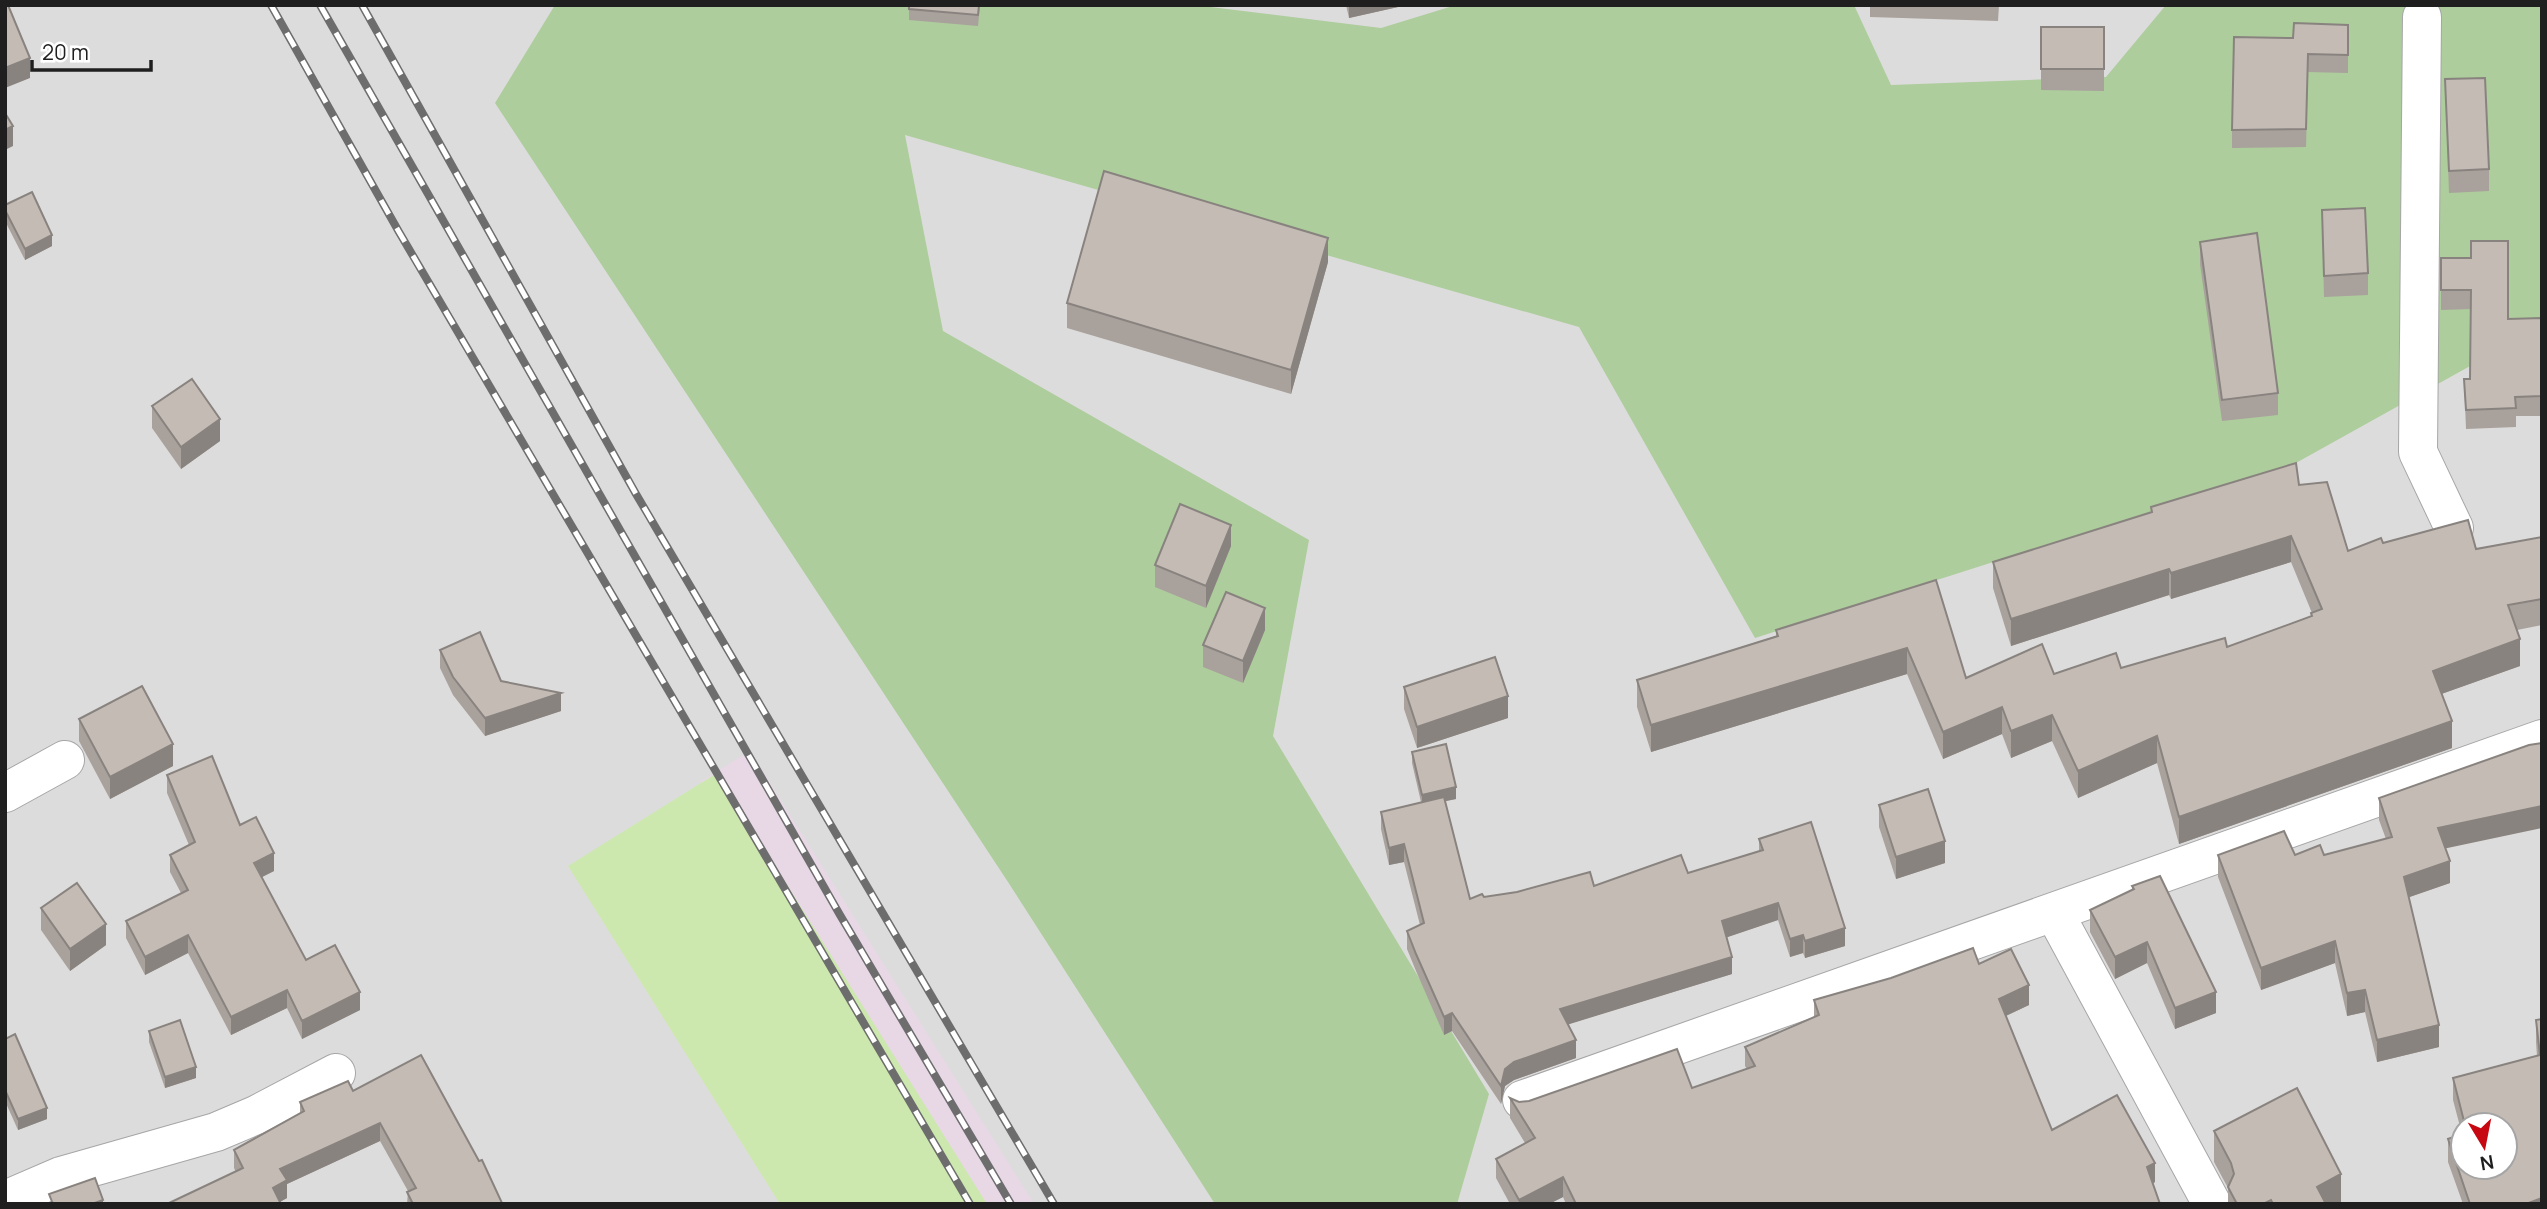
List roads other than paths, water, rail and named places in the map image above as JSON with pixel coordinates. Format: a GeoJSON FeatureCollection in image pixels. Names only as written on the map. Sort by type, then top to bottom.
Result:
{"type":"FeatureCollection","features":[{"type":"Feature","properties":{"kind":"street"},"geometry":{"type":"LineString","coordinates":[[2422,17],[2418,452],[2454,528]]}},
{"type":"Feature","properties":{"kind":"street"},"geometry":{"type":"LineString","coordinates":[[1522,1100],[2054,914],[2542,739]]}},
{"type":"Feature","properties":{"kind":"street"},"geometry":{"type":"LineString","coordinates":[[5,793],[65,760]]}},
{"type":"Feature","properties":{"kind":"street"},"geometry":{"type":"LineString","coordinates":[[2054,914],[2212,1204]]}},
{"type":"Feature","properties":{"kind":"street"},"geometry":{"type":"LineString","coordinates":[[5,1200],[61,1176],[216,1132],[256,1115],[336,1073]]}},
{"type":"Feature","properties":{"kind":"railway"},"geometry":{"type":"LineString","coordinates":[[271,5],[399,232],[970,1204]]}},
{"type":"Feature","properties":{"kind":"railway"},"geometry":{"type":"LineString","coordinates":[[320,5],[840,915],[1011,1204]]}},
{"type":"Feature","properties":{"kind":"railway"},"geometry":{"type":"LineString","coordinates":[[362,5],[636,494],[1054,1204]]}}]}
